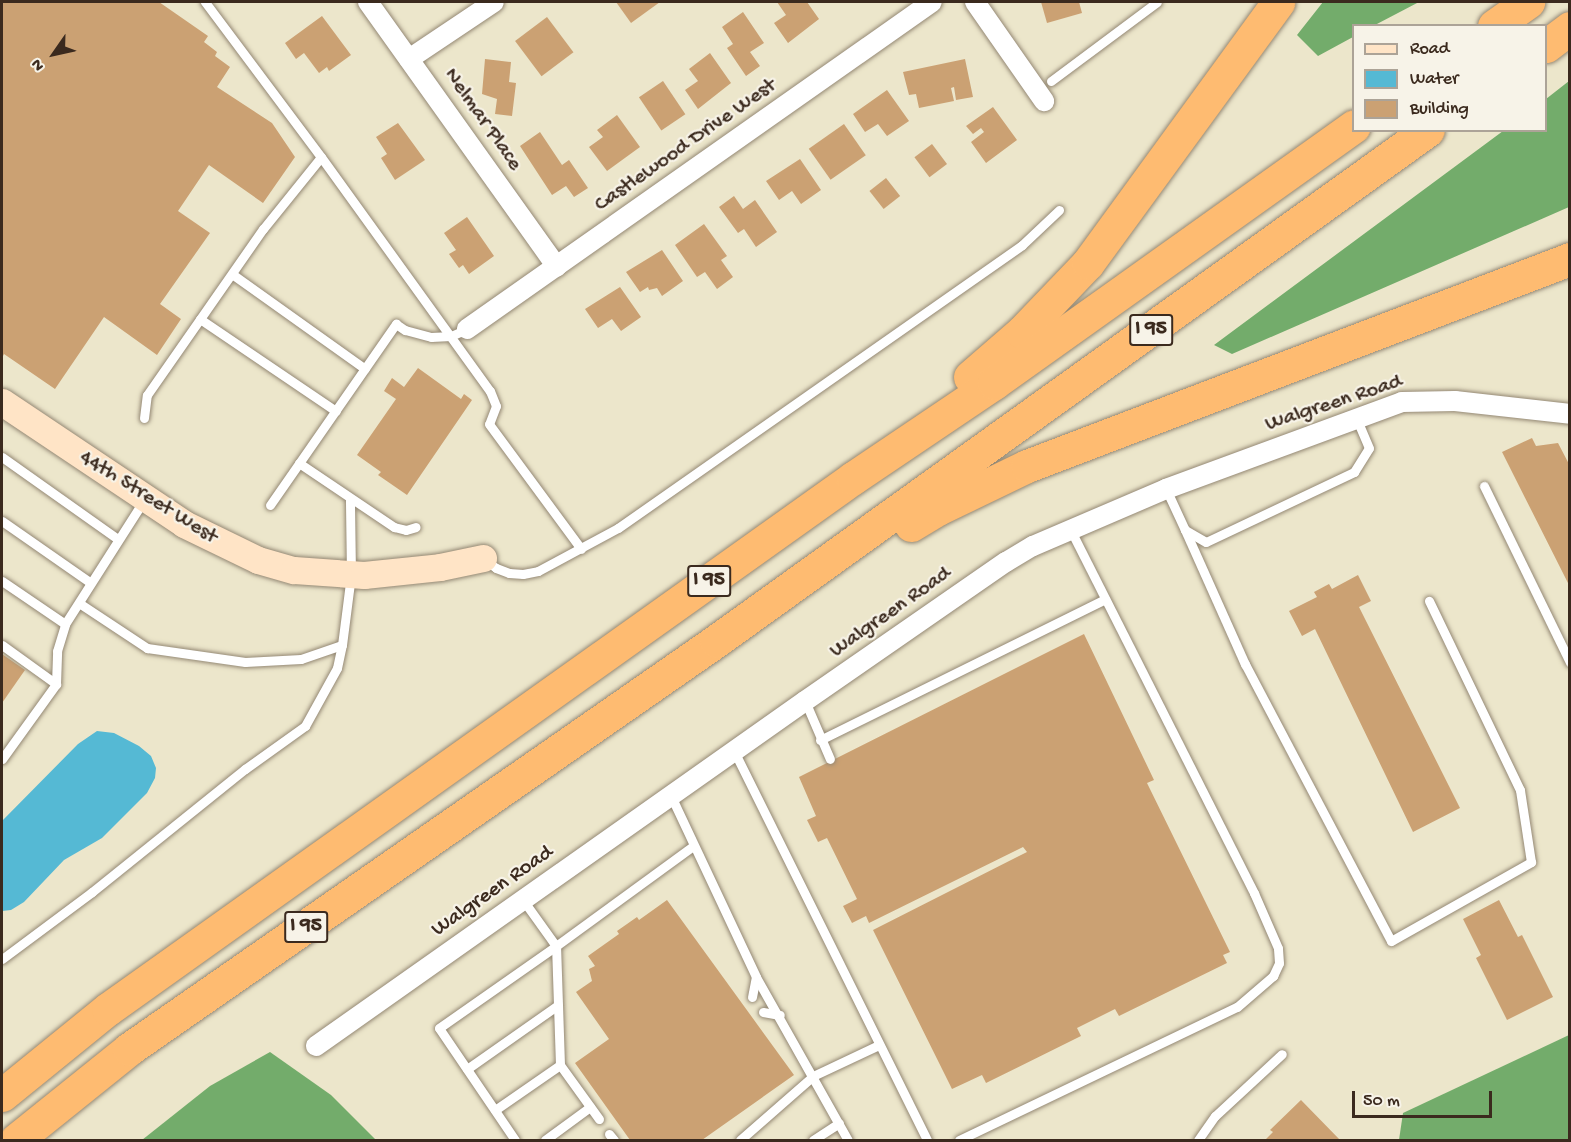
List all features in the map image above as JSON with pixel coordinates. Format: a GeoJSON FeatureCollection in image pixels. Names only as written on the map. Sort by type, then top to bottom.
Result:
{"type":"FeatureCollection","features":[{"type":"Feature","properties":{"kind":"highway"},"geometry":{"type":"LineString","coordinates":[[853,478],[1022,332],[1088,263],[1278,2]]}},
{"type":"Feature","properties":{"kind":"highway"},"geometry":{"type":"LineString","coordinates":[[1497,24],[1528,2]]}},
{"type":"Feature","properties":{"kind":"highway"},"geometry":{"type":"LineString","coordinates":[[1547,44],[1569,28]]}},
{"type":"Feature","properties":{"kind":"highway","name":"I 95"},"geometry":{"type":"LineString","coordinates":[[2,1095],[108,1009],[853,478],[993,383],[1352,127]]}},
{"type":"Feature","properties":{"kind":"highway","name":"I 95"},"geometry":{"type":"LineString","coordinates":[[16,1140],[129,1049],[716,641],[1425,132]]}},
{"type":"Feature","properties":{"kind":"highway"},"geometry":{"type":"LineString","coordinates":[[716,641],[938,509],[1017,471],[1569,259]]}},
{"type":"Feature","properties":{"kind":"street","name":"Nelmar Place"},"geometry":{"type":"LineString","coordinates":[[368,2],[556,267]]}},
{"type":"Feature","properties":{"kind":"street"},"geometry":{"type":"LineString","coordinates":[[409,59],[494,2]]}},
{"type":"Feature","properties":{"kind":"street","name":"Castlewood Drive West"},"geometry":{"type":"LineString","coordinates":[[459,332],[556,267],[932,2]]}},
{"type":"Feature","properties":{"kind":"street"},"geometry":{"type":"LineString","coordinates":[[975,2],[1044,101]]}},
{"type":"Feature","properties":{"kind":"street","name":"Walgreen Road"},"geometry":{"type":"LineString","coordinates":[[316,1046],[1006,562],[1070,528],[1166,489],[1356,417],[1402,402],[1426,400],[1569,414]]}},
{"type":"Feature","properties":{"kind":"street","name":"44th Street West"},"geometry":{"type":"LineString","coordinates":[[2,402],[193,529],[258,560],[294,570],[351,575],[440,567],[483,558]]}},
{"type":"Feature","properties":{"kind":"lane"},"geometry":{"type":"LineString","coordinates":[[206,2],[321,157],[459,332],[496,406],[489,424],[581,549]]}},
{"type":"Feature","properties":{"kind":"lane"},"geometry":{"type":"LineString","coordinates":[[1051,81],[1157,2]]}},
{"type":"Feature","properties":{"kind":"lane"},"geometry":{"type":"LineString","coordinates":[[144,418],[147,395],[263,229],[321,157]]}},
{"type":"Feature","properties":{"kind":"lane"},"geometry":{"type":"LineString","coordinates":[[483,558],[496,568],[523,574],[538,571],[581,549],[658,502],[1022,245],[1059,210]]}},
{"type":"Feature","properties":{"kind":"lane"},"geometry":{"type":"LineString","coordinates":[[232,274],[365,369]]}},
{"type":"Feature","properties":{"kind":"lane"},"geometry":{"type":"LineString","coordinates":[[200,319],[336,411]]}},
{"type":"Feature","properties":{"kind":"lane"},"geometry":{"type":"LineString","coordinates":[[270,505],[396,324],[405,330],[432,337],[459,332]]}},
{"type":"Feature","properties":{"kind":"lane"},"geometry":{"type":"LineString","coordinates":[[1185,530],[1206,542],[1354,472],[1369,448],[1356,417]]}},
{"type":"Feature","properties":{"kind":"lane"},"geometry":{"type":"LineString","coordinates":[[2,457],[118,539]]}},
{"type":"Feature","properties":{"kind":"lane"},"geometry":{"type":"LineString","coordinates":[[299,463],[350,500],[394,527],[406,530],[416,526]]}},
{"type":"Feature","properties":{"kind":"lane"},"geometry":{"type":"LineString","coordinates":[[1484,486],[1569,662]]}},
{"type":"Feature","properties":{"kind":"lane"},"geometry":{"type":"LineString","coordinates":[[1166,489],[1245,664],[1391,941],[1531,862],[1520,790],[1429,601]]}},
{"type":"Feature","properties":{"kind":"lane"},"geometry":{"type":"LineString","coordinates":[[2,759],[56,684],[57,651],[65,624],[145,499]]}},
{"type":"Feature","properties":{"kind":"lane"},"geometry":{"type":"LineString","coordinates":[[2,959],[92,892],[245,769],[305,726],[337,668],[342,645],[351,575],[350,500]]}},
{"type":"Feature","properties":{"kind":"lane"},"geometry":{"type":"LineString","coordinates":[[2,521],[91,583]]}},
{"type":"Feature","properties":{"kind":"lane"},"geometry":{"type":"LineString","coordinates":[[959,1140],[1237,1007],[1272,976],[1279,963],[1278,948],[1254,893],[1070,528]]}},
{"type":"Feature","properties":{"kind":"lane"},"geometry":{"type":"LineString","coordinates":[[2,581],[65,624]]}},
{"type":"Feature","properties":{"kind":"lane"},"geometry":{"type":"LineString","coordinates":[[820,740],[1105,599]]}},
{"type":"Feature","properties":{"kind":"lane"},"geometry":{"type":"LineString","coordinates":[[79,603],[147,648],[245,662],[301,659],[342,645]]}},
{"type":"Feature","properties":{"kind":"lane"},"geometry":{"type":"LineString","coordinates":[[2,645],[56,684]]}},
{"type":"Feature","properties":{"kind":"lane"},"geometry":{"type":"LineString","coordinates":[[805,701],[830,759]]}},
{"type":"Feature","properties":{"kind":"lane"},"geometry":{"type":"LineString","coordinates":[[734,751],[927,1140]]}},
{"type":"Feature","properties":{"kind":"lane"},"geometry":{"type":"LineString","coordinates":[[670,796],[756,977],[780,1015],[848,1140]]}},
{"type":"Feature","properties":{"kind":"lane"},"geometry":{"type":"LineString","coordinates":[[515,1140],[439,1028],[693,846]]}},
{"type":"Feature","properties":{"kind":"lane"},"geometry":{"type":"LineString","coordinates":[[523,900],[555,946],[560,1065],[599,1119]]}},
{"type":"Feature","properties":{"kind":"lane"},"geometry":{"type":"LineString","coordinates":[[752,997],[756,977]]}},
{"type":"Feature","properties":{"kind":"lane"},"geometry":{"type":"LineString","coordinates":[[467,1069],[558,1005]]}},
{"type":"Feature","properties":{"kind":"lane"},"geometry":{"type":"LineString","coordinates":[[763,1012],[780,1015]]}},
{"type":"Feature","properties":{"kind":"lane"},"geometry":{"type":"LineString","coordinates":[[746,1139],[813,1076],[879,1045]]}},
{"type":"Feature","properties":{"kind":"lane"},"geometry":{"type":"LineString","coordinates":[[1198,1140],[1215,1116],[1282,1054]]}},
{"type":"Feature","properties":{"kind":"lane"},"geometry":{"type":"LineString","coordinates":[[495,1110],[560,1065]]}},
{"type":"Feature","properties":{"kind":"lane"},"geometry":{"type":"LineString","coordinates":[[545,1140],[591,1107]]}},
{"type":"Feature","properties":{"kind":"lane"},"geometry":{"type":"LineString","coordinates":[[813,1140],[839,1124]]}},
{"type":"Feature","properties":{"kind":"green space"},"geometry":{"type":"Polygon","coordinates":[[[1323,2],[1419,2],[1377,24],[1352,24],[1352,38],[1318,56],[1297,35],[1323,2]]]}},
{"type":"Feature","properties":{"kind":"green space"},"geometry":{"type":"Polygon","coordinates":[[[1569,81],[1569,207],[1232,354],[1214,345],[1502,132],[1547,132],[1547,98],[1569,81]]]}},
{"type":"Feature","properties":{"kind":"green space"},"geometry":{"type":"Polygon","coordinates":[[[1569,1035],[1569,1140],[1399,1140],[1403,1113],[1569,1035]]]}},
{"type":"Feature","properties":{"kind":"green space"},"geometry":{"type":"Polygon","coordinates":[[[270,1052],[331,1095],[376,1140],[142,1140],[210,1086],[270,1052]]]}},
{"type":"Feature","properties":{"kind":"water"},"geometry":{"type":"Polygon","coordinates":[[[97,731],[114,733],[139,746],[151,756],[156,768],[155,778],[147,793],[102,838],[64,860],[24,902],[11,910],[2,911],[2,821],[78,744],[97,731]]]}},
{"type":"Feature","properties":{"kind":"building"},"geometry":{"type":"Polygon","coordinates":[[[2,2],[159,2],[208,36],[204,42],[217,52],[215,56],[230,67],[217,87],[272,123],[295,157],[263,203],[209,165],[178,211],[210,233],[160,304],[181,319],[157,355],[104,317],[55,389],[4,354],[2,358],[2,2]]]}},
{"type":"Feature","properties":{"kind":"building"},"geometry":{"type":"Polygon","coordinates":[[[616,2],[660,2],[631,23],[616,2]]]}},
{"type":"Feature","properties":{"kind":"building"},"geometry":{"type":"Polygon","coordinates":[[[777,2],[807,2],[819,19],[788,43],[774,23],[786,15],[777,2]]]}},
{"type":"Feature","properties":{"kind":"building"},"geometry":{"type":"Polygon","coordinates":[[[1041,2],[1079,2],[1082,13],[1047,23],[1041,2]]]}},
{"type":"Feature","properties":{"kind":"building"},"geometry":{"type":"Polygon","coordinates":[[[743,12],[764,43],[750,52],[760,66],[746,76],[727,48],[733,44],[722,27],[743,12]]]}},
{"type":"Feature","properties":{"kind":"building"},"geometry":{"type":"Polygon","coordinates":[[[322,16],[351,55],[329,71],[327,67],[319,73],[304,53],[296,59],[285,43],[322,16]]]}},
{"type":"Feature","properties":{"kind":"building"},"geometry":{"type":"Polygon","coordinates":[[[547,17],[573,52],[542,76],[515,41],[547,17]]]}},
{"type":"Feature","properties":{"kind":"building"},"geometry":{"type":"Polygon","coordinates":[[[710,53],[731,83],[698,109],[685,90],[698,81],[689,69],[710,53]]]}},
{"type":"Feature","properties":{"kind":"building"},"geometry":{"type":"Polygon","coordinates":[[[485,59],[511,62],[509,82],[516,83],[512,116],[495,114],[497,99],[482,94],[485,59]]]}},
{"type":"Feature","properties":{"kind":"building"},"geometry":{"type":"Polygon","coordinates":[[[965,59],[973,97],[956,100],[954,87],[951,88],[954,101],[919,108],[916,94],[909,95],[903,72],[965,59]]]}},
{"type":"Feature","properties":{"kind":"building"},"geometry":{"type":"Polygon","coordinates":[[[663,81],[685,114],[661,130],[639,97],[663,81]]]}},
{"type":"Feature","properties":{"kind":"building"},"geometry":{"type":"Polygon","coordinates":[[[887,90],[909,121],[887,136],[878,124],[865,132],[853,114],[887,90]]]}},
{"type":"Feature","properties":{"kind":"building"},"geometry":{"type":"Polygon","coordinates":[[[993,107],[1017,140],[986,163],[971,142],[984,132],[981,128],[973,134],[966,126],[993,107]]]}},
{"type":"Feature","properties":{"kind":"building"},"geometry":{"type":"Polygon","coordinates":[[[617,115],[640,147],[607,171],[589,147],[603,137],[597,130],[617,115]]]}},
{"type":"Feature","properties":{"kind":"building"},"geometry":{"type":"Polygon","coordinates":[[[398,123],[425,160],[395,180],[381,158],[387,154],[376,137],[398,123]]]}},
{"type":"Feature","properties":{"kind":"building"},"geometry":{"type":"Polygon","coordinates":[[[844,124],[866,155],[831,180],[809,149],[844,124]]]}},
{"type":"Feature","properties":{"kind":"building"},"geometry":{"type":"Polygon","coordinates":[[[540,132],[562,165],[569,160],[588,188],[574,197],[566,186],[552,195],[520,146],[540,132]]]}},
{"type":"Feature","properties":{"kind":"building"},"geometry":{"type":"Polygon","coordinates":[[[932,144],[947,164],[929,177],[914,157],[932,144]]]}},
{"type":"Feature","properties":{"kind":"building"},"geometry":{"type":"Polygon","coordinates":[[[800,159],[821,190],[801,204],[792,191],[779,200],[766,181],[800,159]]]}},
{"type":"Feature","properties":{"kind":"building"},"geometry":{"type":"Polygon","coordinates":[[[886,178],[900,196],[884,209],[869,191],[886,178]]]}},
{"type":"Feature","properties":{"kind":"building"},"geometry":{"type":"Polygon","coordinates":[[[734,196],[743,209],[755,200],[777,232],[756,247],[744,229],[738,233],[719,207],[734,196]]]}},
{"type":"Feature","properties":{"kind":"building"},"geometry":{"type":"Polygon","coordinates":[[[467,217],[494,256],[469,274],[463,265],[459,268],[449,254],[456,250],[444,233],[467,217]]]}},
{"type":"Feature","properties":{"kind":"building"},"geometry":{"type":"Polygon","coordinates":[[[704,224],[727,256],[721,260],[733,277],[717,289],[705,272],[697,277],[675,245],[704,224]]]}},
{"type":"Feature","properties":{"kind":"building"},"geometry":{"type":"Polygon","coordinates":[[[662,250],[683,281],[662,296],[657,288],[649,290],[648,287],[640,292],[626,272],[662,250]]]}},
{"type":"Feature","properties":{"kind":"building"},"geometry":{"type":"Polygon","coordinates":[[[620,287],[641,317],[621,331],[612,319],[598,328],[585,309],[620,287]]]}},
{"type":"Feature","properties":{"kind":"building"},"geometry":{"type":"Polygon","coordinates":[[[418,368],[461,399],[464,394],[472,400],[407,495],[378,475],[381,472],[357,455],[396,399],[384,391],[392,378],[404,387],[418,368]]]}},
{"type":"Feature","properties":{"kind":"building"},"geometry":{"type":"Polygon","coordinates":[[[1532,438],[1536,446],[1558,443],[1570,466],[1570,587],[1502,452],[1532,438]]]}},
{"type":"Feature","properties":{"kind":"building"},"geometry":{"type":"Polygon","coordinates":[[[1358,575],[1371,601],[1359,607],[1460,808],[1413,832],[1315,629],[1302,636],[1289,611],[1317,597],[1314,592],[1329,584],[1332,589],[1358,575]]]}},
{"type":"Feature","properties":{"kind":"building"},"geometry":{"type":"Polygon","coordinates":[[[1084,634],[1154,780],[1147,783],[1230,952],[1223,955],[1227,963],[1119,1016],[1115,1009],[1077,1028],[1081,1036],[986,1083],[982,1075],[952,1089],[873,930],[1027,852],[1023,847],[869,923],[866,916],[852,923],[843,906],[857,899],[827,838],[818,842],[807,820],[816,816],[799,777],[1084,634]]]}},
{"type":"Feature","properties":{"kind":"building"},"geometry":{"type":"Polygon","coordinates":[[[2,654],[25,670],[2,703],[2,654]]]}},
{"type":"Feature","properties":{"kind":"building"},"geometry":{"type":"Polygon","coordinates":[[[667,900],[794,1075],[702,1140],[630,1140],[575,1063],[609,1039],[576,992],[592,981],[589,969],[595,966],[588,956],[619,934],[617,931],[637,917],[639,920],[667,900]]]}},
{"type":"Feature","properties":{"kind":"building"},"geometry":{"type":"Polygon","coordinates":[[[1499,900],[1518,937],[1522,935],[1553,997],[1507,1020],[1476,958],[1481,955],[1463,919],[1499,900]]]}},
{"type":"Feature","properties":{"kind":"building"},"geometry":{"type":"Polygon","coordinates":[[[1301,1100],[1340,1140],[1265,1140],[1273,1132],[1270,1130],[1301,1100]]]}}]}
